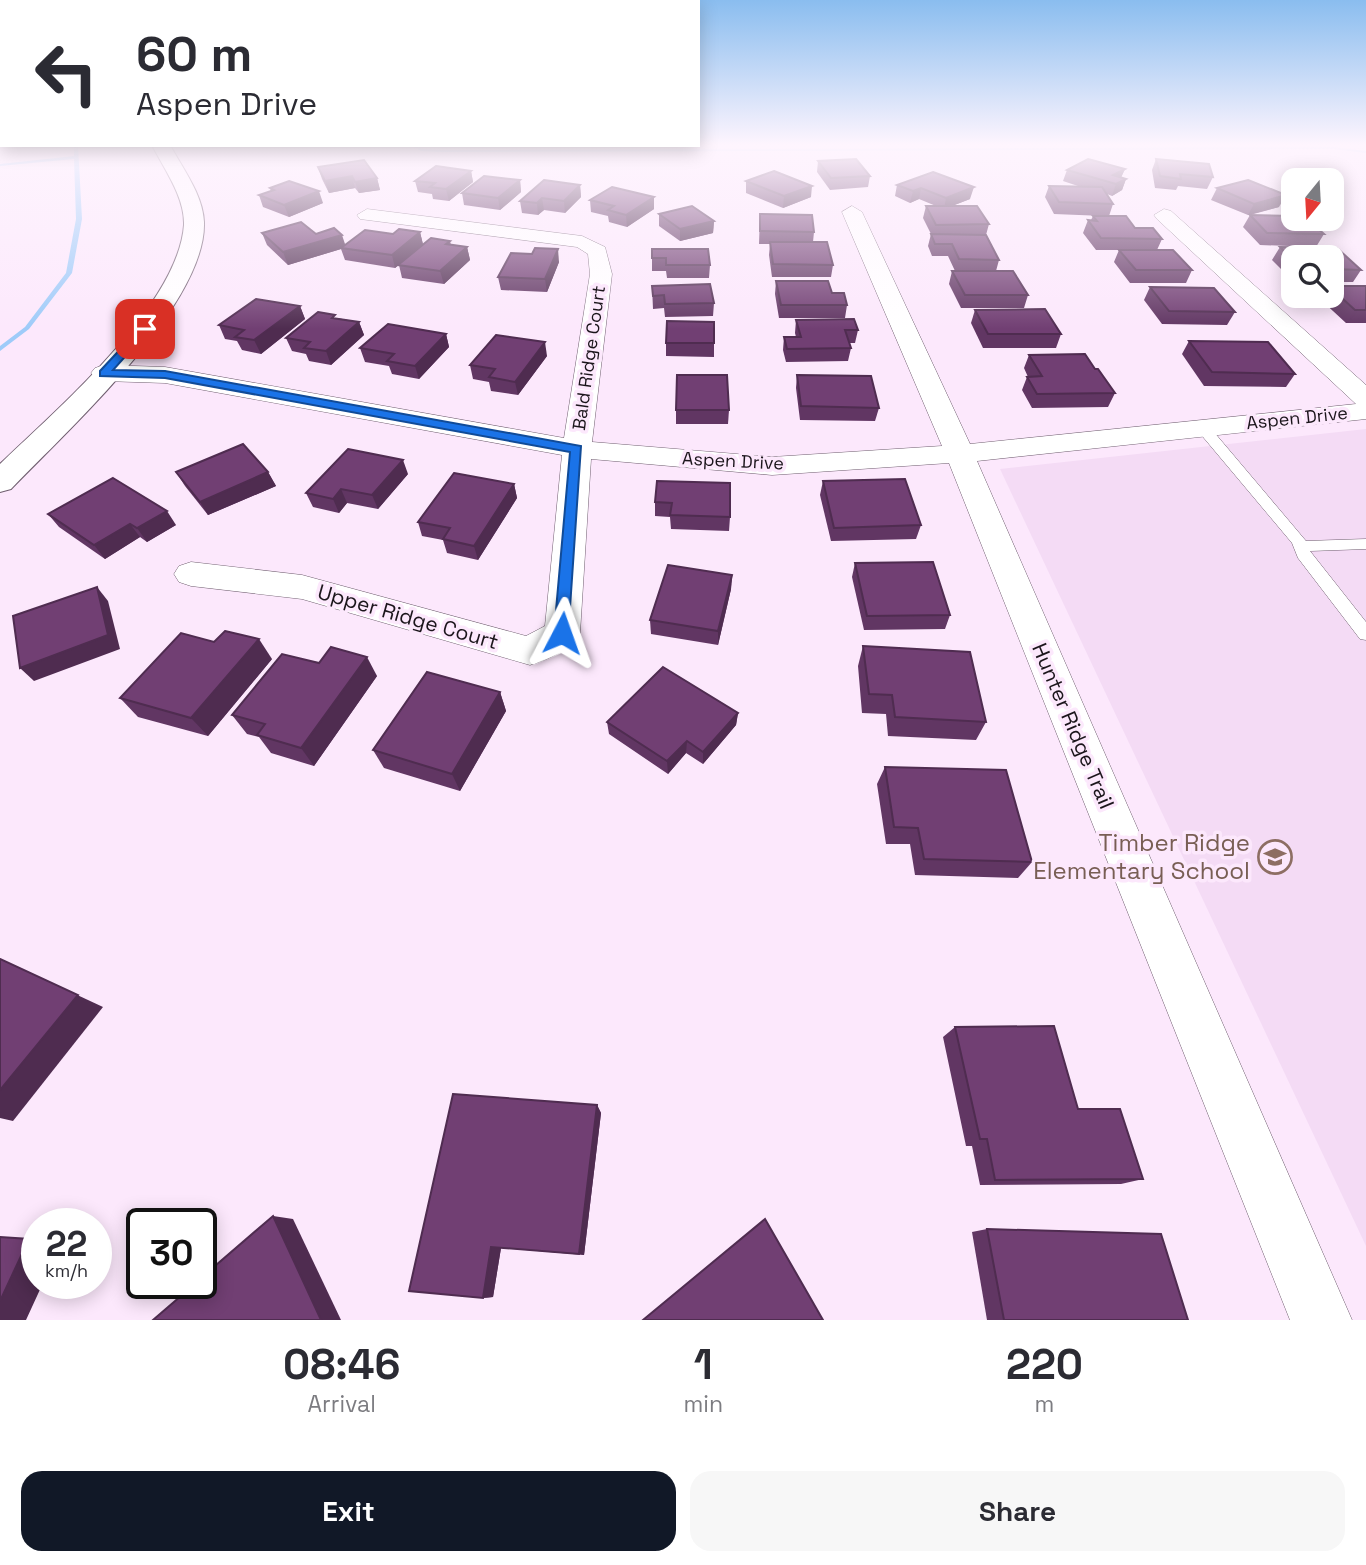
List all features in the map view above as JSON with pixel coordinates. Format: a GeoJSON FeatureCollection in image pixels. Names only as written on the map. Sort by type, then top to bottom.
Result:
{"type":"FeatureCollection","features":[{"type":"Feature","properties":{"kind":"main road"},"geometry":{"type":"LineString","coordinates":[[0,482],[145,329],[176,287],[190,251],[194,224],[190,206]]}},
{"type":"Feature","properties":{"kind":"street","name":"Hunter Ridge Trail"},"geometry":{"type":"LineString","coordinates":[[852,212],[960,454],[1321,1320]]}},
{"type":"Feature","properties":{"kind":"street","name":"Bald Ridge Court"},"geometry":{"type":"LineString","coordinates":[[367,215],[582,242],[598,251],[601,274],[577,449]]}},
{"type":"Feature","properties":{"kind":"street"},"geometry":{"type":"LineString","coordinates":[[1164,215],[1366,399]]}},
{"type":"Feature","properties":{"kind":"street","name":"Aspen Drive"},"geometry":{"type":"LineString","coordinates":[[104,373],[165,375],[577,449],[772,466],[960,454],[1366,411]]}},
{"type":"Feature","properties":{"kind":"street","name":"Upper Ridge Court"},"geometry":{"type":"LineString","coordinates":[[191,574],[302,587],[530,650],[562,633],[577,449]]}},
{"type":"Feature","properties":{"kind":"lane"},"geometry":{"type":"LineString","coordinates":[[1203,428],[1299,541],[1303,554],[1366,634]]}},
{"type":"Feature","properties":{"kind":"lane"},"geometry":{"type":"LineString","coordinates":[[1301,546],[1366,544]]}},
{"type":"Feature","properties":{"kind":"shaded area","name":"Timber Ridge Elementary School"},"geometry":{"type":"Polygon","coordinates":[[[1366,429],[1366,1246],[1000,469],[1366,429]]]}},
{"type":"Feature","properties":{"kind":"building"},"geometry":{"type":"Polygon","coordinates":[[[614,206],[641,206],[626,215],[608,210],[614,206]]]}},
{"type":"Feature","properties":{"kind":"building"},"geometry":{"type":"Polygon","coordinates":[[[692,206],[714,221],[680,229],[659,214],[692,206]]]}},
{"type":"Feature","properties":{"kind":"building"},"geometry":{"type":"Polygon","coordinates":[[[926,206],[977,206],[989,224],[936,225],[926,206]]]}},
{"type":"Feature","properties":{"kind":"building"},"geometry":{"type":"Polygon","coordinates":[[[760,214],[812,215],[814,232],[760,231],[760,214]]]}},
{"type":"Feature","properties":{"kind":"building"},"geometry":{"type":"Polygon","coordinates":[[[1250,215],[1281,216],[1281,231],[1321,231],[1324,234],[1267,233],[1250,215]]]}},
{"type":"Feature","properties":{"kind":"building"},"geometry":{"type":"Polygon","coordinates":[[[1093,216],[1126,216],[1135,228],[1153,228],[1162,239],[1101,238],[1088,220],[1097,221],[1093,216]]]}},
{"type":"Feature","properties":{"kind":"building"},"geometry":{"type":"Polygon","coordinates":[[[301,222],[316,234],[334,228],[342,235],[283,252],[262,233],[301,222]]]}},
{"type":"Feature","properties":{"kind":"building"},"geometry":{"type":"Polygon","coordinates":[[[399,229],[420,232],[392,255],[341,248],[365,230],[393,234],[399,229]]]}},
{"type":"Feature","properties":{"kind":"building"},"geometry":{"type":"Polygon","coordinates":[[[931,234],[986,235],[999,260],[959,259],[952,244],[935,244],[931,234]]]}},
{"type":"Feature","properties":{"kind":"building"},"geometry":{"type":"Polygon","coordinates":[[[431,238],[450,241],[446,244],[467,247],[440,271],[398,265],[431,238]]]}},
{"type":"Feature","properties":{"kind":"building"},"geometry":{"type":"Polygon","coordinates":[[[770,242],[827,242],[833,265],[773,264],[770,242]]]}},
{"type":"Feature","properties":{"kind":"building"},"geometry":{"type":"Polygon","coordinates":[[[535,248],[558,249],[545,279],[498,277],[511,253],[532,254],[535,248]]]}},
{"type":"Feature","properties":{"kind":"building"},"geometry":{"type":"Polygon","coordinates":[[[652,249],[708,249],[710,265],[666,265],[666,258],[652,258],[652,249]]]}},
{"type":"Feature","properties":{"kind":"building"},"geometry":{"type":"Polygon","coordinates":[[[1119,250],[1173,250],[1192,270],[1136,270],[1119,250]]]}},
{"type":"Feature","properties":{"kind":"building"},"geometry":{"type":"Polygon","coordinates":[[[1344,254],[1361,270],[1344,269],[1344,254]]]}},
{"type":"Feature","properties":{"kind":"building"},"geometry":{"type":"Polygon","coordinates":[[[952,271],[1013,271],[1028,295],[965,295],[952,271]]]}},
{"type":"Feature","properties":{"kind":"building"},"geometry":{"type":"Polygon","coordinates":[[[776,281],[828,281],[832,293],[844,293],[847,305],[781,305],[776,281]]]}},
{"type":"Feature","properties":{"kind":"building"},"geometry":{"type":"Polygon","coordinates":[[[710,284],[714,303],[665,304],[664,295],[653,296],[652,286],[710,284]]]}},
{"type":"Feature","properties":{"kind":"building"},"geometry":{"type":"Polygon","coordinates":[[[1344,286],[1366,286],[1366,310],[1355,310],[1344,300],[1344,286]]]}},
{"type":"Feature","properties":{"kind":"building"},"geometry":{"type":"Polygon","coordinates":[[[1150,287],[1214,288],[1235,312],[1169,311],[1150,287]]]}},
{"type":"Feature","properties":{"kind":"building"},"geometry":{"type":"Polygon","coordinates":[[[256,299],[300,306],[254,340],[235,337],[244,330],[219,325],[256,299]]]}},
{"type":"Feature","properties":{"kind":"building"},"geometry":{"type":"Polygon","coordinates":[[[1045,309],[1061,334],[988,334],[975,310],[1045,309]]]}},
{"type":"Feature","properties":{"kind":"building"},"geometry":{"type":"Polygon","coordinates":[[[318,312],[335,315],[332,318],[359,322],[326,351],[304,348],[310,342],[286,338],[318,312]]]}},
{"type":"Feature","properties":{"kind":"building"},"geometry":{"type":"Polygon","coordinates":[[[854,319],[858,330],[845,330],[851,348],[787,349],[784,337],[801,337],[796,320],[854,319]]]}},
{"type":"Feature","properties":{"kind":"building"},"geometry":{"type":"Polygon","coordinates":[[[667,321],[714,322],[714,343],[666,343],[667,321]]]}},
{"type":"Feature","properties":{"kind":"building"},"geometry":{"type":"Polygon","coordinates":[[[388,324],[446,334],[415,366],[387,361],[394,354],[360,348],[388,324]]]}},
{"type":"Feature","properties":{"kind":"building"},"geometry":{"type":"Polygon","coordinates":[[[496,335],[545,342],[515,382],[489,377],[495,369],[470,365],[496,335]]]}},
{"type":"Feature","properties":{"kind":"building"},"geometry":{"type":"Polygon","coordinates":[[[1189,341],[1268,342],[1295,374],[1212,372],[1189,341]]]}},
{"type":"Feature","properties":{"kind":"building"},"geometry":{"type":"Polygon","coordinates":[[[1085,354],[1115,393],[1037,394],[1027,377],[1042,376],[1029,355],[1085,354]]]}},
{"type":"Feature","properties":{"kind":"building"},"geometry":{"type":"Polygon","coordinates":[[[677,375],[727,375],[729,410],[676,410],[677,375]]]}},
{"type":"Feature","properties":{"kind":"building"},"geometry":{"type":"Polygon","coordinates":[[[797,375],[871,376],[879,408],[801,406],[797,375]]]}},
{"type":"Feature","properties":{"kind":"building"},"geometry":{"type":"Polygon","coordinates":[[[243,444],[268,472],[200,502],[176,472],[243,444]]]}},
{"type":"Feature","properties":{"kind":"building"},"geometry":{"type":"Polygon","coordinates":[[[348,449],[403,460],[372,495],[341,489],[333,499],[306,493],[348,449]]]}},
{"type":"Feature","properties":{"kind":"building"},"geometry":{"type":"Polygon","coordinates":[[[454,473],[514,484],[474,546],[443,539],[450,528],[418,522],[454,473]]]}},
{"type":"Feature","properties":{"kind":"building"},"geometry":{"type":"Polygon","coordinates":[[[113,478],[167,511],[137,528],[130,524],[94,545],[48,514],[113,478]]]}},
{"type":"Feature","properties":{"kind":"building"},"geometry":{"type":"Polygon","coordinates":[[[905,479],[921,525],[834,528],[823,481],[905,479]]]}},
{"type":"Feature","properties":{"kind":"building"},"geometry":{"type":"Polygon","coordinates":[[[657,481],[730,483],[730,517],[670,515],[672,503],[655,502],[657,481]]]}},
{"type":"Feature","properties":{"kind":"building"},"geometry":{"type":"Polygon","coordinates":[[[933,562],[950,615],[867,616],[855,563],[933,562]]]}},
{"type":"Feature","properties":{"kind":"building"},"geometry":{"type":"Polygon","coordinates":[[[668,565],[732,575],[718,631],[650,620],[668,565]]]}},
{"type":"Feature","properties":{"kind":"building"},"geometry":{"type":"Polygon","coordinates":[[[97,587],[108,635],[20,668],[13,616],[97,587]]]}},
{"type":"Feature","properties":{"kind":"building"},"geometry":{"type":"Polygon","coordinates":[[[225,631],[259,639],[191,718],[120,698],[181,633],[214,642],[225,631]]]}},
{"type":"Feature","properties":{"kind":"building"},"geometry":{"type":"Polygon","coordinates":[[[863,646],[970,652],[986,722],[895,717],[892,695],[869,694],[863,646]]]}},
{"type":"Feature","properties":{"kind":"building"},"geometry":{"type":"Polygon","coordinates":[[[331,647],[367,657],[301,748],[257,735],[265,724],[232,715],[282,654],[319,663],[331,647]]]}},
{"type":"Feature","properties":{"kind":"building"},"geometry":{"type":"Polygon","coordinates":[[[663,667],[738,713],[703,752],[687,741],[667,761],[607,722],[663,667]]]}},
{"type":"Feature","properties":{"kind":"building"},"geometry":{"type":"Polygon","coordinates":[[[427,672],[500,692],[452,774],[373,750],[427,672]]]}},
{"type":"Feature","properties":{"kind":"building"},"geometry":{"type":"Polygon","coordinates":[[[885,767],[1006,770],[1032,862],[924,859],[918,828],[894,827],[885,767]]]}},
{"type":"Feature","properties":{"kind":"building"},"geometry":{"type":"Polygon","coordinates":[[[0,959],[78,995],[0,1090],[0,959]]]}},
{"type":"Feature","properties":{"kind":"building"},"geometry":{"type":"Polygon","coordinates":[[[1054,1026],[1078,1109],[1120,1109],[1143,1179],[995,1180],[987,1139],[980,1139],[955,1027],[1054,1026]]]}},
{"type":"Feature","properties":{"kind":"building"},"geometry":{"type":"Polygon","coordinates":[[[453,1094],[597,1105],[579,1254],[491,1247],[483,1298],[409,1291],[453,1094]]]}},
{"type":"Feature","properties":{"kind":"building"},"geometry":{"type":"Polygon","coordinates":[[[273,1216],[321,1320],[153,1320],[177,1299],[217,1299],[217,1264],[273,1216]]]}},
{"type":"Feature","properties":{"kind":"building"},"geometry":{"type":"Polygon","coordinates":[[[765,1219],[823,1320],[643,1320],[765,1219]]]}},
{"type":"Feature","properties":{"kind":"building"},"geometry":{"type":"Polygon","coordinates":[[[987,1229],[1161,1234],[1188,1320],[1004,1320],[987,1229]]]}},
{"type":"Feature","properties":{"kind":"building"},"geometry":{"type":"Polygon","coordinates":[[[0,1237],[21,1238],[21,1256],[0,1301],[0,1237]]]}},
{"type":"Feature","properties":{"kind":"waterway"},"geometry":{"type":"LineString","coordinates":[[0,349],[27,328],[69,273],[79,219],[78,206]]}},
{"type":"Feature","properties":{"kind":"place","name":"Timber Ridge Elementary School"},"geometry":{"type":"Point","coordinates":[1275,857]}},
{"type":"Feature","properties":{"kind":"route"},"geometry":{"type":"LineString","coordinates":[[145,329],[104,373],[165,375],[577,449],[562,633]]}}]}
